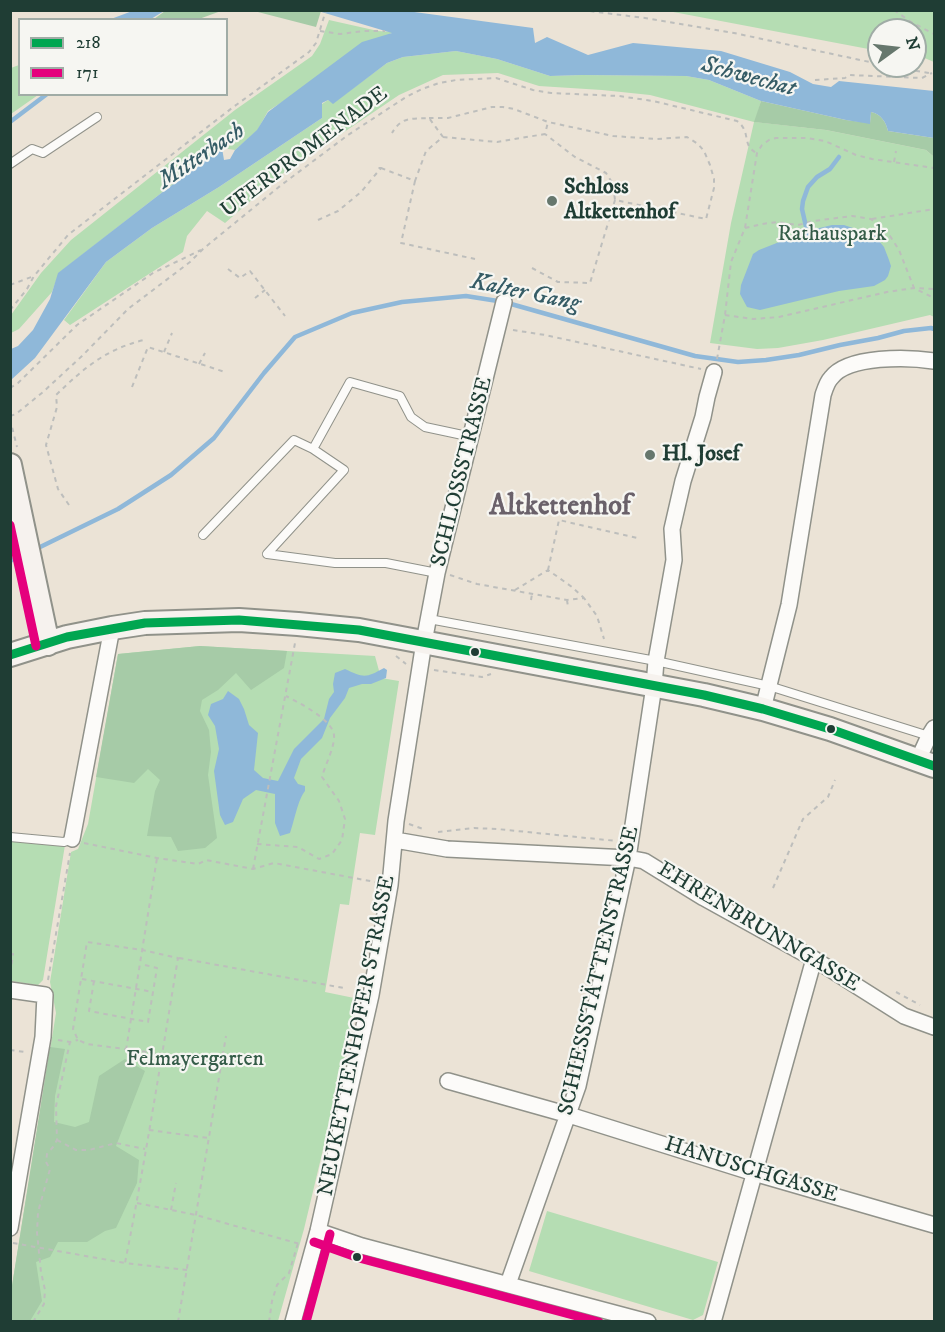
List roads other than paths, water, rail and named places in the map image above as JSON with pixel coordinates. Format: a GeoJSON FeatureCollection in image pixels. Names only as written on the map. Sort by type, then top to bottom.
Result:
{"type":"FeatureCollection","features":[{"type":"Feature","properties":{"kind":"main road"},"geometry":{"type":"LineString","coordinates":[[10,465],[20,536],[32,567],[48,644]]}},
{"type":"Feature","properties":{"kind":"main road"},"geometry":{"type":"LineString","coordinates":[[10,655],[68,637],[145,623],[239,620],[358,630],[704,695],[764,709],[854,737],[926,763]]}},
{"type":"Feature","properties":{"kind":"street","name":"SCHLOSSSTRASSE"},"geometry":{"type":"LineString","coordinates":[[424,642],[437,573],[504,303]]}},
{"type":"Feature","properties":{"kind":"street"},"geometry":{"type":"LineString","coordinates":[[764,709],[789,605],[823,394],[831,377],[846,366],[883,359],[916,358],[934,361]]}},
{"type":"Feature","properties":{"kind":"street","name":"SCHIESSSTÄTTENSTRASSE"},"geometry":{"type":"LineString","coordinates":[[508,1284],[578,1086],[628,858],[656,661],[674,560],[672,529],[683,481],[704,417],[715,370]]}},
{"type":"Feature","properties":{"kind":"street"},"geometry":{"type":"LineString","coordinates":[[72,839],[112,628]]}},
{"type":"Feature","properties":{"kind":"street","name":"NEUKETTENHOFER STRASSE"},"geometry":{"type":"LineString","coordinates":[[293,1322],[316,1239],[371,994],[390,885],[396,821],[424,642]]}},
{"type":"Feature","properties":{"kind":"street"},"geometry":{"type":"LineString","coordinates":[[926,763],[932,732]]}},
{"type":"Feature","properties":{"kind":"street","name":"EHRENBRUNNGASSE"},"geometry":{"type":"LineString","coordinates":[[395,840],[447,849],[628,858],[644,861],[704,898],[814,959],[904,1016],[934,1027]]}},
{"type":"Feature","properties":{"kind":"street"},"geometry":{"type":"LineString","coordinates":[[713,1322],[814,959]]}},
{"type":"Feature","properties":{"kind":"street"},"geometry":{"type":"LineString","coordinates":[[10,990],[45,995],[43,1037],[10,1228]]}},
{"type":"Feature","properties":{"kind":"street","name":"HANUSCHGASSE"},"geometry":{"type":"LineString","coordinates":[[448,1081],[934,1225]]}},
{"type":"Feature","properties":{"kind":"street"},"geometry":{"type":"LineString","coordinates":[[316,1239],[362,1246],[648,1322]]}},
{"type":"Feature","properties":{"kind":"lane"},"geometry":{"type":"LineString","coordinates":[[10,164],[32,149],[43,153],[97,117]]}},
{"type":"Feature","properties":{"kind":"lane"},"geometry":{"type":"LineString","coordinates":[[313,449],[350,382],[400,396],[411,417],[426,427],[472,436]]}},
{"type":"Feature","properties":{"kind":"lane"},"geometry":{"type":"LineString","coordinates":[[203,535],[294,440],[313,449],[344,470],[267,554],[335,563],[386,563],[437,573]]}},
{"type":"Feature","properties":{"kind":"lane"},"geometry":{"type":"LineString","coordinates":[[429,619],[656,661],[769,686],[932,732]]}},
{"type":"Feature","properties":{"kind":"lane"},"geometry":{"type":"LineString","coordinates":[[10,837],[64,842],[72,839]]}},
{"type":"Feature","properties":{"kind":"water"},"geometry":{"type":"Polygon","coordinates":[[[135,10],[164,10],[153,18],[114,18],[135,10]]]}},
{"type":"Feature","properties":{"kind":"water","name":"Schwechat"},"geometry":{"type":"Polygon","coordinates":[[[318,11],[407,11],[533,28],[535,43],[547,37],[588,55],[633,43],[721,51],[790,72],[813,84],[831,87],[839,81],[934,91],[934,138],[888,131],[882,119],[871,112],[870,124],[846,120],[761,101],[709,80],[686,76],[550,76],[497,59],[456,51],[403,57],[387,63],[333,104],[328,100],[322,103],[322,118],[219,187],[152,228],[106,262],[35,358],[11,380],[11,349],[18,346],[33,330],[50,299],[58,273],[222,148],[224,160],[230,159],[235,150],[257,130],[268,112],[362,42],[392,33],[318,11]]]}},
{"type":"Feature","properties":{"kind":"water"},"geometry":{"type":"Polygon","coordinates":[[[832,225],[844,225],[874,235],[884,247],[891,266],[885,280],[874,286],[839,291],[760,310],[747,307],[740,294],[741,285],[753,254],[807,231],[832,225]]]}},
{"type":"Feature","properties":{"kind":"water"},"geometry":{"type":"Polygon","coordinates":[[[384,668],[387,670],[386,678],[371,684],[349,688],[345,698],[330,718],[322,738],[301,759],[294,778],[298,784],[305,786],[305,791],[298,805],[290,833],[280,836],[275,823],[275,794],[256,790],[243,799],[233,822],[225,825],[220,815],[214,771],[219,749],[215,726],[208,715],[211,704],[223,699],[228,691],[239,699],[249,725],[258,733],[254,770],[263,778],[278,781],[294,749],[324,719],[329,699],[334,692],[335,673],[345,669],[365,676],[384,668]]]}},
{"type":"Feature","properties":{"kind":"waterway"},"geometry":{"type":"LineString","coordinates":[[10,122],[44,96]]}},
{"type":"Feature","properties":{"kind":"waterway"},"geometry":{"type":"LineString","coordinates":[[807,236],[802,209],[808,187],[817,177],[830,169],[839,157]]}},
{"type":"Feature","properties":{"kind":"waterway","name":"Kalter Gang"},"geometry":{"type":"LineString","coordinates":[[34,550],[118,509],[171,475],[214,438],[295,337],[352,313],[402,302],[466,296],[504,302],[695,356],[738,362],[799,355],[904,331],[934,329]]}},
{"type":"Feature","properties":{"kind":"waterway","name":"Kalter Gang"},"geometry":{"type":"LineString","coordinates":[[10,561],[21,556]]}},
{"type":"Feature","properties":{"kind":"place","name":"Schloss Altkettenhof"},"geometry":{"type":"Point","coordinates":[552,201]}},
{"type":"Feature","properties":{"kind":"place","name":"Hl. Josef"},"geometry":{"type":"Point","coordinates":[650,455]}},
{"type":"Feature","properties":{"kind":"district","name":"Altkettenhof"},"geometry":{"type":"Point","coordinates":[560,508]}},
{"type":"Feature","properties":{"kind":"water label","name":"Mitterbach"},"geometry":{"type":"Point","coordinates":[202,157]}},
{"type":"Feature","properties":{"kind":"park label","name":"Rathauspark"},"geometry":{"type":"Point","coordinates":[832,235]}},
{"type":"Feature","properties":{"kind":"park label","name":"Felmayergarten"},"geometry":{"type":"Point","coordinates":[195,1060]}}]}
